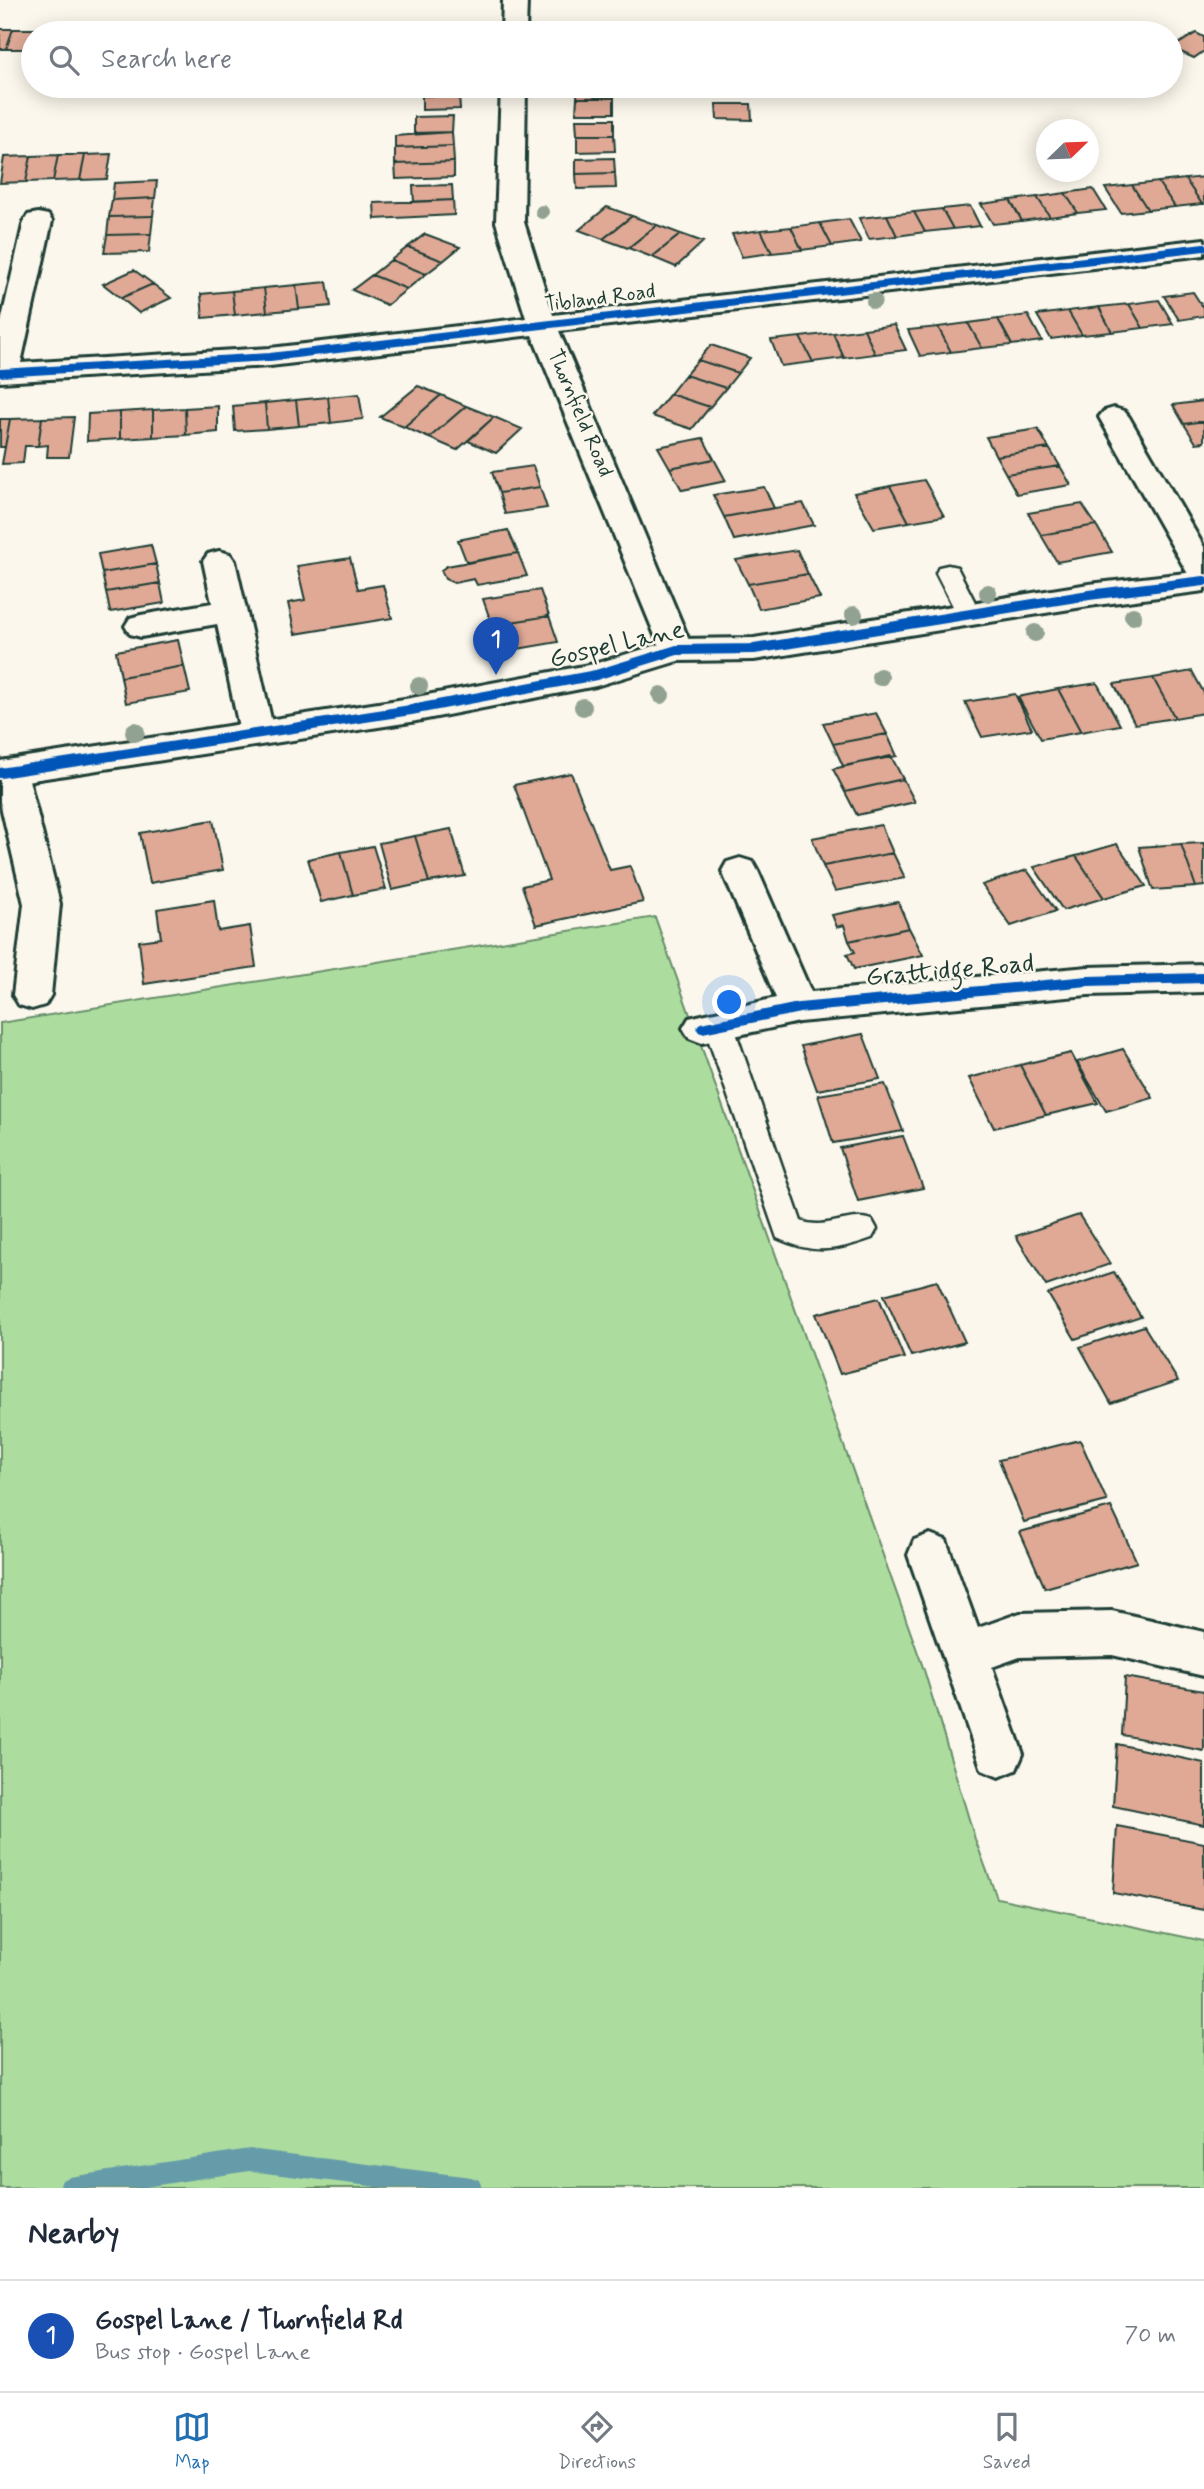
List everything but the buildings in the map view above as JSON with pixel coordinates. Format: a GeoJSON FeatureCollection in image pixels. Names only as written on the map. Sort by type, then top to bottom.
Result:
{"type":"FeatureCollection","features":[{"type":"Feature","properties":{"kind":"street"},"geometry":{"type":"LineString","coordinates":[[514,21],[515,0]]}},
{"type":"Feature","properties":{"kind":"street","name":"Thornfield Road"},"geometry":{"type":"LineString","coordinates":[[513,98],[510,222],[542,326],[620,506],[677,650]]}},
{"type":"Feature","properties":{"kind":"street"},"geometry":{"type":"LineString","coordinates":[[2,373],[38,221]]}},
{"type":"Feature","properties":{"kind":"street","name":"Tibland Road"},"geometry":{"type":"LineString","coordinates":[[2,373],[270,357],[1204,247]]}},
{"type":"Feature","properties":{"kind":"street"},"geometry":{"type":"LineString","coordinates":[[1114,417],[1204,574]]}},
{"type":"Feature","properties":{"kind":"street"},"geometry":{"type":"LineString","coordinates":[[219,561],[257,732]]}},
{"type":"Feature","properties":{"kind":"street","name":"Gospel Lane"},"geometry":{"type":"LineString","coordinates":[[32,995],[42,904],[5,772],[411,710],[596,675],[677,650],[754,649],[970,614],[1204,581]]}},
{"type":"Feature","properties":{"kind":"street"},"geometry":{"type":"LineString","coordinates":[[141,626],[230,611]]}},
{"type":"Feature","properties":{"kind":"street"},"geometry":{"type":"LineString","coordinates":[[740,871],[799,1007]]}},
{"type":"Feature","properties":{"kind":"street","name":"Grattidge Road"},"geometry":{"type":"LineString","coordinates":[[710,1026],[799,1007],[1088,981],[1204,978]]}},
{"type":"Feature","properties":{"kind":"street"},"geometry":{"type":"LineString","coordinates":[[930,1555],[999,1754]]}},
{"type":"Feature","properties":{"kind":"street"},"geometry":{"type":"LineString","coordinates":[[966,1654],[1020,1635],[1112,1633],[1204,1654]]}},
{"type":"Feature","properties":{"kind":"lane"},"geometry":{"type":"LineString","coordinates":[[948,573],[970,614]]}},
{"type":"Feature","properties":{"kind":"lane"},"geometry":{"type":"LineString","coordinates":[[710,1026],[788,1229],[804,1237],[822,1240],[861,1228]]}},
{"type":"Feature","properties":{"kind":"green space"},"geometry":{"type":"Polygon","coordinates":[[[655,917],[924,1670],[975,1839],[997,1898],[1204,1941],[1204,2188],[0,2188],[0,1023],[655,917]]]}},
{"type":"Feature","properties":{"kind":"waterway"},"geometry":{"type":"LineString","coordinates":[[70,2188],[249,2160],[471,2188]]}},
{"type":"Feature","properties":{"kind":"cycle path"},"geometry":{"type":"LineString","coordinates":[[0,373],[270,357],[1204,247]]}},
{"type":"Feature","properties":{"kind":"cycle path"},"geometry":{"type":"LineString","coordinates":[[0,773],[411,710],[596,675],[677,650],[754,649],[1089,595],[1204,581]]}},
{"type":"Feature","properties":{"kind":"cycle path"},"geometry":{"type":"LineString","coordinates":[[702,1028],[799,1008],[1088,981],[1204,978]]}},
{"type":"Feature","properties":{"kind":"place","name":"Gospel Lane / Thornfield Rd"},"geometry":{"type":"Point","coordinates":[496,675]}}]}
